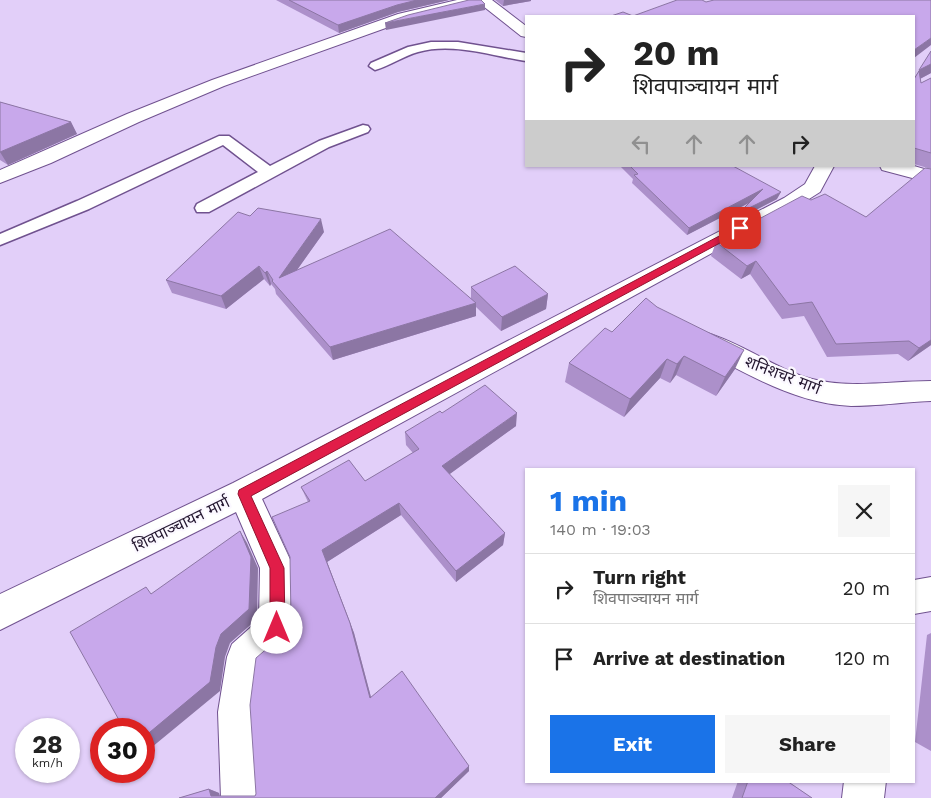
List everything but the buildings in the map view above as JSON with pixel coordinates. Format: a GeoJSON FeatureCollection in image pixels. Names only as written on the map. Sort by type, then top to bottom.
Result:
{"type":"FeatureCollection","features":[{"type":"Feature","properties":{"kind":"street"},"geometry":{"type":"LineString","coordinates":[[0,177],[44,160],[133,118],[218,83],[403,17],[473,0]]}},
{"type":"Feature","properties":{"kind":"street"},"geometry":{"type":"LineString","coordinates":[[484,0],[525,32]]}},
{"type":"Feature","properties":{"kind":"street","name":"शिवपाञ्चायन मार्ग"},"geometry":{"type":"LineString","coordinates":[[0,612],[244,494],[791,202],[813,188],[824,167]]}},
{"type":"Feature","properties":{"kind":"street"},"geometry":{"type":"LineString","coordinates":[[898,167],[931,176]]}},
{"type":"Feature","properties":{"kind":"street"},"geometry":{"type":"LineString","coordinates":[[623,290],[646,307]]}},
{"type":"Feature","properties":{"kind":"street","name":"शनिशचरे मार्ग"},"geometry":{"type":"LineString","coordinates":[[686,331],[763,370],[822,392],[850,395],[931,391]]}},
{"type":"Feature","properties":{"kind":"street"},"geometry":{"type":"LineString","coordinates":[[242,798],[237,712],[245,657],[277,628],[277,568],[244,494]]}},
{"type":"Feature","properties":{"kind":"street"},"geometry":{"type":"LineString","coordinates":[[863,798],[865,783]]}},
{"type":"Feature","properties":{"kind":"lane"},"geometry":{"type":"LineString","coordinates":[[375,66],[416,48],[428,46],[471,48],[525,57]]}},
{"type":"Feature","properties":{"kind":"lane"},"geometry":{"type":"LineString","coordinates":[[203,208],[324,144],[364,129]]}},
{"type":"Feature","properties":{"kind":"lane"},"geometry":{"type":"LineString","coordinates":[[0,240],[224,139],[269,173]]}},
{"type":"Feature","properties":{"kind":"route"},"geometry":{"type":"LineString","coordinates":[[277,628],[277,568],[244,494],[740,228]]}}]}
